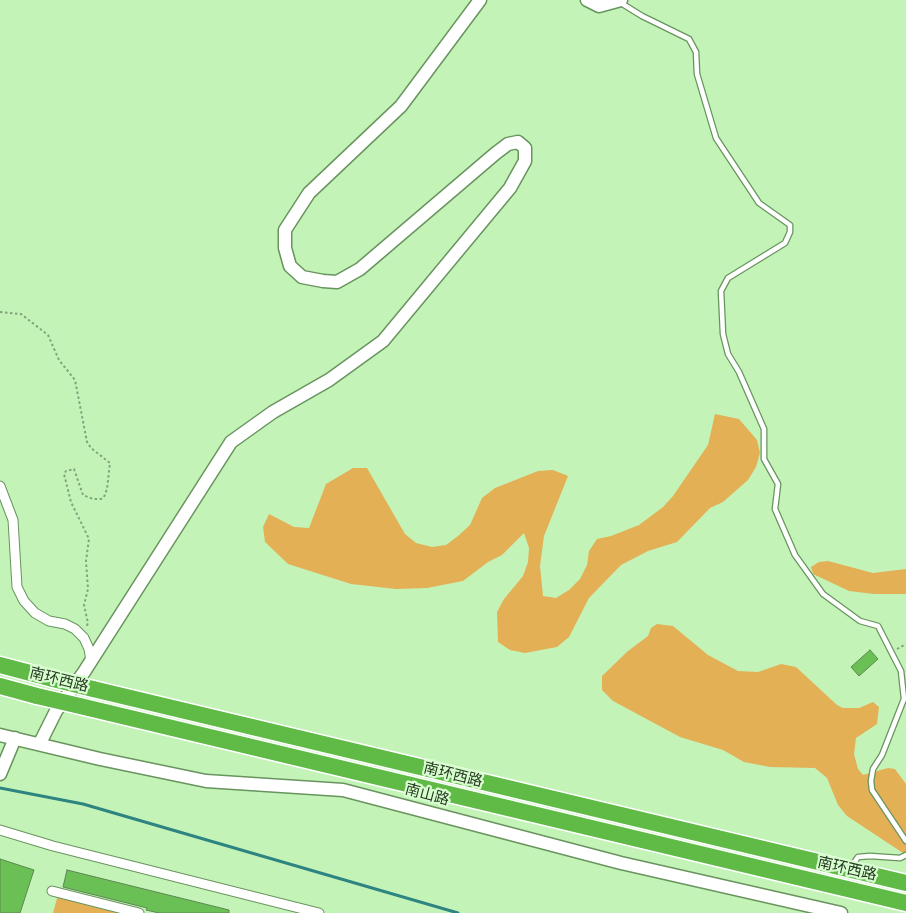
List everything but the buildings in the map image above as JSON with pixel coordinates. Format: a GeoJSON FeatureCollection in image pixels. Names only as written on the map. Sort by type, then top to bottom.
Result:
{"type":"FeatureCollection","features":[{"type":"Feature","properties":{"kind":"highway","name":"南环西路"},"geometry":{"type":"LineString","coordinates":[[0,666],[906,883]]}},
{"type":"Feature","properties":{"kind":"highway","name":"南环西路"},"geometry":{"type":"LineString","coordinates":[[0,686],[906,903]]}},
{"type":"Feature","properties":{"kind":"street"},"geometry":{"type":"LineString","coordinates":[[40,743],[56,711],[91,661],[231,442],[273,412],[329,380],[383,341],[510,188],[525,161],[525,148],[518,142],[508,144],[496,153],[360,269],[337,282],[302,277],[290,266],[285,248],[285,230],[310,193],[401,106],[480,0]]}},
{"type":"Feature","properties":{"kind":"street"},"geometry":{"type":"LineString","coordinates":[[587,0],[599,6],[619,1]]}},
{"type":"Feature","properties":{"kind":"street"},"geometry":{"type":"LineString","coordinates":[[0,486],[13,520],[17,587],[24,601],[35,613],[49,621],[65,624],[79,633],[84,638],[89,649],[91,661]]}},
{"type":"Feature","properties":{"kind":"street","name":"南山路"},"geometry":{"type":"LineString","coordinates":[[0,734],[100,759],[206,781],[343,790],[621,863],[841,913]]}},
{"type":"Feature","properties":{"kind":"street"},"geometry":{"type":"LineString","coordinates":[[0,774],[16,738]]}},
{"type":"Feature","properties":{"kind":"street"},"geometry":{"type":"LineString","coordinates":[[0,830],[53,846],[319,913]]}},
{"type":"Feature","properties":{"kind":"street"},"geometry":{"type":"LineString","coordinates":[[52,891],[139,913]]}},
{"type":"Feature","properties":{"kind":"lane"},"geometry":{"type":"LineString","coordinates":[[619,1],[642,16],[688,39],[696,52],[697,74],[716,138],[759,203],[790,225],[790,232],[785,243],[728,278],[722,291],[721,310],[724,334],[728,354],[739,372],[764,429],[764,460],[778,484],[775,509],[795,555],[823,594],[860,621],[878,626],[901,671],[904,699],[882,755],[873,769],[871,781],[872,790],[906,841]]}},
{"type":"Feature","properties":{"kind":"lane"},"geometry":{"type":"LineString","coordinates":[[850,870],[858,857],[900,858],[906,855]]}},
{"type":"Feature","properties":{"kind":"path"},"geometry":{"type":"LineString","coordinates":[[0,312],[21,314],[48,335],[59,360],[75,380],[87,442],[91,448],[110,463],[107,489],[104,497],[101,499],[93,499],[83,495],[74,469],[66,470],[64,474],[71,502],[89,538],[86,561],[88,589],[84,605],[88,623],[86,630],[79,633]]}},
{"type":"Feature","properties":{"kind":"path"},"geometry":{"type":"LineString","coordinates":[[892,652],[906,644]]}},
{"type":"Feature","properties":{"kind":"shaded area"},"geometry":{"type":"Polygon","coordinates":[[[715,414],[739,419],[757,440],[760,453],[756,467],[748,480],[723,502],[710,508],[677,542],[648,551],[621,565],[589,598],[569,637],[557,647],[525,653],[510,650],[498,642],[497,612],[504,599],[523,576],[528,562],[529,548],[524,533],[502,555],[488,562],[463,581],[427,588],[396,589],[351,584],[288,564],[265,542],[263,527],[269,514],[294,527],[309,528],[326,484],[353,468],[367,468],[405,534],[416,543],[432,547],[446,545],[470,525],[482,498],[495,488],[538,471],[553,470],[568,476],[544,536],[540,566],[543,596],[556,598],[569,590],[580,579],[587,565],[589,551],[597,539],[611,536],[639,525],[663,507],[673,496],[708,445],[715,414]]]}},
{"type":"Feature","properties":{"kind":"shaded area"},"geometry":{"type":"Polygon","coordinates":[[[828,561],[873,573],[906,569],[906,594],[874,594],[849,591],[813,574],[811,567],[819,562],[828,561]]]}},
{"type":"Feature","properties":{"kind":"shaded area"},"geometry":{"type":"Polygon","coordinates":[[[657,624],[673,626],[708,655],[738,671],[758,672],[781,664],[796,667],[837,705],[843,708],[859,708],[873,702],[879,707],[877,724],[856,738],[854,754],[858,769],[863,775],[888,768],[895,769],[906,784],[906,855],[847,816],[838,805],[827,778],[815,768],[770,767],[744,762],[723,750],[680,737],[613,701],[602,690],[602,676],[628,651],[648,636],[651,628],[657,624]]]}},
{"type":"Feature","properties":{"kind":"shaded area"},"geometry":{"type":"Polygon","coordinates":[[[58,895],[125,913],[53,913],[58,895]]]}},
{"type":"Feature","properties":{"kind":"waterway"},"geometry":{"type":"LineString","coordinates":[[0,788],[83,804],[458,913]]}}]}
